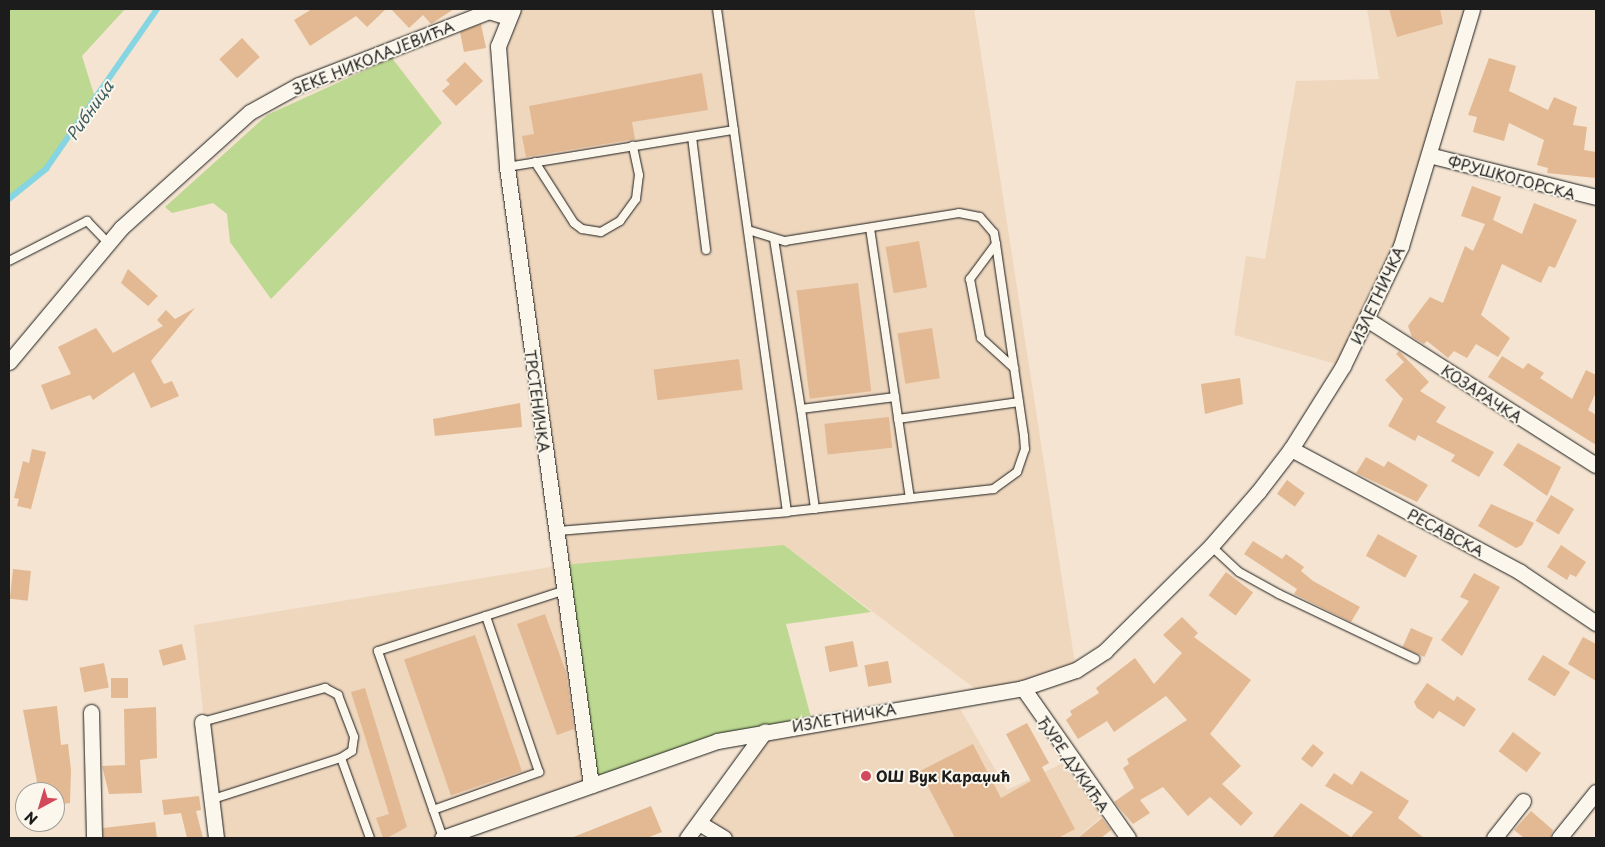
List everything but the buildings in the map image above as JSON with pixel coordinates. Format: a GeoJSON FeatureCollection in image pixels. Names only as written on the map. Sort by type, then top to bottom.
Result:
{"type":"FeatureCollection","features":[{"type":"Feature","properties":{"kind":"street","name":"ИЗЛЕТНИЧКА"},"geometry":{"type":"LineString","coordinates":[[442,838],[717,741],[765,731],[1023,688],[1076,670],[1105,651],[1211,546],[1291,449],[1368,320],[1401,246],[1472,9]]}},
{"type":"Feature","properties":{"kind":"street"},"geometry":{"type":"LineString","coordinates":[[498,46],[488,10],[511,13]]}},
{"type":"Feature","properties":{"kind":"street","name":"ЗЕКЕ НИКОЛАЈЕВИЋА"},"geometry":{"type":"LineString","coordinates":[[9,362],[38,324],[111,245],[121,228],[250,112],[299,85],[488,10]]}},
{"type":"Feature","properties":{"kind":"street","name":"ТРСТЕНИЧКА"},"geometry":{"type":"LineString","coordinates":[[511,13],[498,46],[507,167],[567,590],[591,785]]}},
{"type":"Feature","properties":{"kind":"street","name":"ФРУШКОГОРСКА"},"geometry":{"type":"LineString","coordinates":[[1429,155],[1596,197]]}},
{"type":"Feature","properties":{"kind":"street","name":"КОЗАРАЧКА"},"geometry":{"type":"LineString","coordinates":[[1368,320],[1596,465]]}},
{"type":"Feature","properties":{"kind":"street","name":"РЕСАВСКА"},"geometry":{"type":"LineString","coordinates":[[1291,449],[1520,572],[1596,623]]}},
{"type":"Feature","properties":{"kind":"street","name":"ЂУРЕ ДУКИЋА"},"geometry":{"type":"LineString","coordinates":[[1023,688],[1128,838]]}},
{"type":"Feature","properties":{"kind":"street"},"geometry":{"type":"LineString","coordinates":[[92,712],[94,838]]}},
{"type":"Feature","properties":{"kind":"street"},"geometry":{"type":"LineString","coordinates":[[202,722],[208,800],[216,838]]}},
{"type":"Feature","properties":{"kind":"street"},"geometry":{"type":"LineString","coordinates":[[687,838],[765,731]]}},
{"type":"Feature","properties":{"kind":"street"},"geometry":{"type":"LineString","coordinates":[[1558,838],[1596,792]]}},
{"type":"Feature","properties":{"kind":"street"},"geometry":{"type":"LineString","coordinates":[[1494,838],[1523,801]]}},
{"type":"Feature","properties":{"kind":"street"},"geometry":{"type":"LineString","coordinates":[[699,823],[724,838]]}},
{"type":"Feature","properties":{"kind":"lane"},"geometry":{"type":"LineString","coordinates":[[717,9],[787,512]]}},
{"type":"Feature","properties":{"kind":"lane"},"geometry":{"type":"LineString","coordinates":[[507,167],[734,130]]}},
{"type":"Feature","properties":{"kind":"lane"},"geometry":{"type":"LineString","coordinates":[[692,137],[706,250]]}},
{"type":"Feature","properties":{"kind":"lane"},"geometry":{"type":"LineString","coordinates":[[535,162],[574,222],[582,229],[601,232],[620,220],[636,199],[639,175],[634,146]]}},
{"type":"Feature","properties":{"kind":"lane"},"geometry":{"type":"LineString","coordinates":[[558,531],[787,512],[994,489],[1006,482],[1017,472],[1025,449],[996,244],[988,224],[971,214],[774,239],[748,230]]}},
{"type":"Feature","properties":{"kind":"lane"},"geometry":{"type":"LineString","coordinates":[[9,261],[86,221],[111,245]]}},
{"type":"Feature","properties":{"kind":"lane"},"geometry":{"type":"LineString","coordinates":[[870,228],[910,498]]}},
{"type":"Feature","properties":{"kind":"lane"},"geometry":{"type":"LineString","coordinates":[[774,239],[815,509]]}},
{"type":"Feature","properties":{"kind":"lane"},"geometry":{"type":"LineString","coordinates":[[996,244],[970,279],[978,331],[986,345],[1014,368]]}},
{"type":"Feature","properties":{"kind":"lane"},"geometry":{"type":"LineString","coordinates":[[801,409],[895,396]]}},
{"type":"Feature","properties":{"kind":"lane"},"geometry":{"type":"LineString","coordinates":[[898,419],[1019,402]]}},
{"type":"Feature","properties":{"kind":"lane"},"geometry":{"type":"LineString","coordinates":[[1211,546],[1239,572],[1279,594],[1415,658]]}},
{"type":"Feature","properties":{"kind":"lane"},"geometry":{"type":"LineString","coordinates":[[442,838],[378,650],[567,590]]}},
{"type":"Feature","properties":{"kind":"lane"},"geometry":{"type":"LineString","coordinates":[[433,810],[539,772],[486,616]]}},
{"type":"Feature","properties":{"kind":"lane"},"geometry":{"type":"LineString","coordinates":[[202,722],[325,688],[338,695],[354,737],[352,751],[341,758],[208,800]]}},
{"type":"Feature","properties":{"kind":"lane"},"geometry":{"type":"LineString","coordinates":[[341,758],[370,838]]}},
{"type":"Feature","properties":{"kind":"shaded area"},"geometry":{"type":"Polygon","coordinates":[[[513,9],[974,9],[1076,670],[982,694],[784,545],[591,785],[442,838],[216,838],[194,625],[563,565],[498,46],[513,9]]]}},
{"type":"Feature","properties":{"kind":"shaded area"},"geometry":{"type":"Polygon","coordinates":[[[1367,9],[1472,9],[1401,246],[1343,366],[1234,335],[1246,256],[1265,259],[1296,81],[1379,79],[1367,9]]]}},
{"type":"Feature","properties":{"kind":"shaded area","name":"ОШ Вук Караџић"},"geometry":{"type":"Polygon","coordinates":[[[954,698],[1007,790],[1063,763],[1102,816],[1077,838],[724,838],[699,823],[765,731],[954,698]]]}},
{"type":"Feature","properties":{"kind":"green space"},"geometry":{"type":"Polygon","coordinates":[[[9,9],[125,9],[82,56],[96,101],[46,169],[9,199],[9,9]]]}},
{"type":"Feature","properties":{"kind":"green space"},"geometry":{"type":"Polygon","coordinates":[[[392,58],[442,123],[271,299],[230,242],[227,214],[213,203],[172,213],[165,207],[267,115],[392,58]]]}},
{"type":"Feature","properties":{"kind":"green space"},"geometry":{"type":"Polygon","coordinates":[[[784,545],[871,612],[786,624],[812,721],[591,785],[563,565],[784,545]]]}},
{"type":"Feature","properties":{"kind":"waterway","name":"Рибница"},"geometry":{"type":"LineString","coordinates":[[9,199],[46,169],[157,9]]}},
{"type":"Feature","properties":{"kind":"place","name":"ОШ Вук Караџић"},"geometry":{"type":"Point","coordinates":[866,776]}}]}
